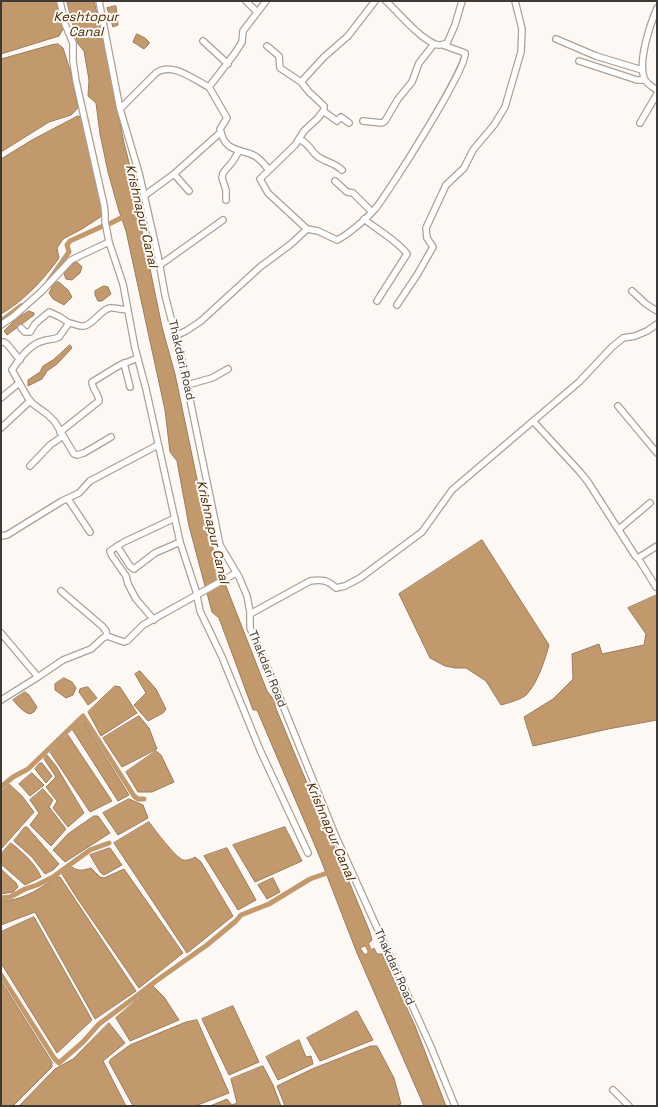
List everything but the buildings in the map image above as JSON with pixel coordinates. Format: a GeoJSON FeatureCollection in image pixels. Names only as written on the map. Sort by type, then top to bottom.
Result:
{"type":"FeatureCollection","features":[{"type":"Feature","properties":{"kind":"street"},"geometry":{"type":"LineString","coordinates":[[60,1],[65,24],[73,43],[74,68],[104,205],[104,221],[109,242],[120,273],[131,330],[146,389],[180,542],[200,594],[200,611],[222,657],[260,750],[308,853]]}},
{"type":"Feature","properties":{"kind":"street","name":"Thakdari Road"},"geometry":{"type":"LineString","coordinates":[[99,1],[120,109],[139,173],[160,265],[165,295],[187,384],[220,545],[247,596],[250,614],[250,628],[336,837],[455,1106]]}},
{"type":"Feature","properties":{"kind":"street"},"geometry":{"type":"LineString","coordinates":[[246,1],[257,12]]}},
{"type":"Feature","properties":{"kind":"street"},"geometry":{"type":"LineString","coordinates":[[209,88],[228,64],[241,44],[243,30],[266,1]]}},
{"type":"Feature","properties":{"kind":"street"},"geometry":{"type":"LineString","coordinates":[[301,82],[316,68],[324,57],[348,36],[375,1]]}},
{"type":"Feature","properties":{"kind":"street"},"geometry":{"type":"LineString","coordinates":[[267,46],[279,56],[280,68],[301,82],[324,106],[323,111],[318,118],[304,131],[291,149],[260,179],[268,193],[307,229],[318,231],[337,240],[372,212],[380,202],[444,100],[466,56],[465,53],[443,45],[434,44],[422,36],[386,1]]}},
{"type":"Feature","properties":{"kind":"street"},"geometry":{"type":"LineString","coordinates":[[443,45],[447,43],[455,26],[462,1]]}},
{"type":"Feature","properties":{"kind":"street"},"geometry":{"type":"LineString","coordinates":[[396,305],[417,275],[433,247],[427,238],[426,228],[446,185],[464,168],[473,150],[494,125],[505,107],[521,52],[522,29],[515,1]]}},
{"type":"Feature","properties":{"kind":"street"},"geometry":{"type":"LineString","coordinates":[[657,8],[646,36],[642,70],[644,80],[657,90]]}},
{"type":"Feature","properties":{"kind":"street"},"geometry":{"type":"LineString","coordinates":[[556,39],[596,56],[642,70]]}},
{"type":"Feature","properties":{"kind":"street"},"geometry":{"type":"LineString","coordinates":[[203,41],[228,64]]}},
{"type":"Feature","properties":{"kind":"street"},"geometry":{"type":"LineString","coordinates":[[362,121],[382,123],[385,121],[398,99],[412,82],[419,63],[434,44]]}},
{"type":"Feature","properties":{"kind":"street"},"geometry":{"type":"LineString","coordinates":[[580,61],[637,80],[644,80]]}},
{"type":"Feature","properties":{"kind":"street"},"geometry":{"type":"LineString","coordinates":[[120,109],[156,73],[161,70],[176,70],[209,88],[227,118],[220,127],[221,132],[230,147],[255,156],[260,159],[269,170]]}},
{"type":"Feature","properties":{"kind":"street"},"geometry":{"type":"LineString","coordinates":[[640,123],[657,94]]}},
{"type":"Feature","properties":{"kind":"street"},"geometry":{"type":"LineString","coordinates":[[323,111],[337,121],[341,117],[349,123]]}},
{"type":"Feature","properties":{"kind":"street"},"geometry":{"type":"LineString","coordinates":[[144,196],[174,174],[221,132]]}},
{"type":"Feature","properties":{"kind":"street"},"geometry":{"type":"LineString","coordinates":[[299,139],[310,146],[318,156],[336,164],[342,170]]}},
{"type":"Feature","properties":{"kind":"street"},"geometry":{"type":"LineString","coordinates":[[226,200],[226,190],[222,178],[223,173],[239,151]]}},
{"type":"Feature","properties":{"kind":"street"},"geometry":{"type":"LineString","coordinates":[[174,174],[189,191]]}},
{"type":"Feature","properties":{"kind":"street"},"geometry":{"type":"LineString","coordinates":[[336,181],[347,192],[353,193],[372,212]]}},
{"type":"Feature","properties":{"kind":"street"},"geometry":{"type":"LineString","coordinates":[[364,219],[395,242],[407,254],[377,301]]}},
{"type":"Feature","properties":{"kind":"street"},"geometry":{"type":"LineString","coordinates":[[160,265],[223,220]]}},
{"type":"Feature","properties":{"kind":"street"},"geometry":{"type":"LineString","coordinates":[[175,336],[201,321],[260,268],[291,244],[307,229]]}},
{"type":"Feature","properties":{"kind":"street"},"geometry":{"type":"LineString","coordinates":[[1,325],[14,316],[42,291],[71,260],[109,242]]}},
{"type":"Feature","properties":{"kind":"street"},"geometry":{"type":"LineString","coordinates":[[632,291],[646,304],[657,311]]}},
{"type":"Feature","properties":{"kind":"street"},"geometry":{"type":"LineString","coordinates":[[21,328],[26,332],[30,332],[35,324],[49,312],[69,323],[84,326],[108,308],[122,310],[128,309]]}},
{"type":"Feature","properties":{"kind":"street"},"geometry":{"type":"LineString","coordinates":[[69,323],[59,337],[38,342],[12,370],[30,401],[55,422],[71,450],[77,455],[84,453],[111,437]]}},
{"type":"Feature","properties":{"kind":"street"},"geometry":{"type":"LineString","coordinates":[[250,614],[310,581],[327,581],[336,588],[345,586],[360,578],[422,532],[452,490],[579,382],[622,338],[635,336],[648,331],[657,324]]}},
{"type":"Feature","properties":{"kind":"street"},"geometry":{"type":"LineString","coordinates":[[1,342],[7,344],[20,360]]}},
{"type":"Feature","properties":{"kind":"street"},"geometry":{"type":"LineString","coordinates":[[30,466],[50,445],[99,401],[92,382],[124,363],[138,358]]}},
{"type":"Feature","properties":{"kind":"street"},"geometry":{"type":"LineString","coordinates":[[124,363],[130,387]]}},
{"type":"Feature","properties":{"kind":"street"},"geometry":{"type":"LineString","coordinates":[[187,384],[212,378],[228,369]]}},
{"type":"Feature","properties":{"kind":"street"},"geometry":{"type":"LineString","coordinates":[[1,398],[19,383]]}},
{"type":"Feature","properties":{"kind":"street"},"geometry":{"type":"LineString","coordinates":[[1,428],[30,401]]}},
{"type":"Feature","properties":{"kind":"street"},"geometry":{"type":"LineString","coordinates":[[618,406],[657,453]]}},
{"type":"Feature","properties":{"kind":"street"},"geometry":{"type":"LineString","coordinates":[[533,421],[580,472],[656,587]]}},
{"type":"Feature","properties":{"kind":"street"},"geometry":{"type":"LineString","coordinates":[[1,536],[7,535],[79,493],[90,481],[158,445]]}},
{"type":"Feature","properties":{"kind":"street"},"geometry":{"type":"LineString","coordinates":[[68,499],[90,532]]}},
{"type":"Feature","properties":{"kind":"street"},"geometry":{"type":"LineString","coordinates":[[619,529],[650,503]]}},
{"type":"Feature","properties":{"kind":"street"},"geometry":{"type":"LineString","coordinates":[[154,620],[136,599],[128,584],[126,576],[112,556],[110,550],[175,518]]}},
{"type":"Feature","properties":{"kind":"street"},"geometry":{"type":"LineString","coordinates":[[117,546],[130,566],[134,569],[155,553],[180,542]]}},
{"type":"Feature","properties":{"kind":"street"},"geometry":{"type":"LineString","coordinates":[[638,558],[657,546]]}},
{"type":"Feature","properties":{"kind":"street"},"geometry":{"type":"LineString","coordinates":[[107,636],[124,642],[127,641],[143,625],[236,573]]}},
{"type":"Feature","properties":{"kind":"street"},"geometry":{"type":"LineString","coordinates":[[61,591],[102,626],[106,631],[107,636]]}},
{"type":"Feature","properties":{"kind":"street"},"geometry":{"type":"LineString","coordinates":[[1,633],[38,677]]}},
{"type":"Feature","properties":{"kind":"street"},"geometry":{"type":"LineString","coordinates":[[1,700],[62,660],[91,649],[107,636]]}},
{"type":"Feature","properties":{"kind":"street"},"geometry":{"type":"LineString","coordinates":[[613,1090],[629,1106]]}},
{"type":"Feature","properties":{"kind":"water"},"geometry":{"type":"Polygon","coordinates":[[[1,1],[58,1],[63,29],[59,36],[1,54],[1,1]]]}},
{"type":"Feature","properties":{"kind":"water","name":"Keshtopur Canal"},"geometry":{"type":"Polygon","coordinates":[[[67,1],[94,1],[110,66],[124,143],[139,201],[141,225],[162,327],[175,374],[206,522],[217,563],[267,691],[276,702],[275,706],[286,734],[369,930],[372,940],[367,945],[360,948],[365,955],[374,948],[377,954],[382,954],[415,1026],[446,1106],[424,1106],[357,953],[319,855],[257,710],[253,710],[219,618],[212,612],[189,526],[177,461],[170,452],[165,410],[126,231],[108,172],[100,134],[96,103],[88,96],[89,80],[84,51],[78,44],[67,1]]]}},
{"type":"Feature","properties":{"kind":"water"},"geometry":{"type":"Polygon","coordinates":[[[116,6],[118,25],[113,27],[107,8],[116,6]]]}},
{"type":"Feature","properties":{"kind":"water"},"geometry":{"type":"Polygon","coordinates":[[[137,34],[149,42],[144,49],[133,42],[137,34]]]}},
{"type":"Feature","properties":{"kind":"water"},"geometry":{"type":"Polygon","coordinates":[[[58,44],[63,48],[70,70],[78,108],[71,115],[49,122],[1,152],[1,59],[58,44]]]}},
{"type":"Feature","properties":{"kind":"water"},"geometry":{"type":"Polygon","coordinates":[[[78,116],[83,117],[105,214],[63,239],[57,248],[59,258],[47,274],[18,303],[1,314],[1,159],[32,140],[78,116]]]}},
{"type":"Feature","properties":{"kind":"water"},"geometry":{"type":"Polygon","coordinates":[[[77,262],[82,267],[80,273],[72,280],[66,279],[64,274],[70,266],[77,262]]]}},
{"type":"Feature","properties":{"kind":"water"},"geometry":{"type":"Polygon","coordinates":[[[59,282],[68,290],[72,297],[64,305],[53,299],[49,293],[54,283],[59,282]]]}},
{"type":"Feature","properties":{"kind":"water"},"geometry":{"type":"Polygon","coordinates":[[[104,286],[108,287],[111,294],[102,301],[98,301],[95,291],[104,286]]]}},
{"type":"Feature","properties":{"kind":"water"},"geometry":{"type":"Polygon","coordinates":[[[29,311],[34,313],[34,315],[7,335],[4,331],[16,319],[29,311]]]}},
{"type":"Feature","properties":{"kind":"water"},"geometry":{"type":"Polygon","coordinates":[[[70,345],[72,348],[57,364],[47,371],[42,379],[28,386],[28,380],[40,372],[43,366],[53,360],[70,345]]]}},
{"type":"Feature","properties":{"kind":"water"},"geometry":{"type":"Polygon","coordinates":[[[482,540],[549,645],[540,672],[533,686],[525,696],[501,705],[486,681],[466,668],[445,666],[430,658],[399,594],[482,540]]]}},
{"type":"Feature","properties":{"kind":"water"},"geometry":{"type":"Polygon","coordinates":[[[657,595],[657,720],[608,729],[533,746],[524,717],[553,699],[573,679],[572,654],[599,644],[602,654],[644,645],[646,634],[628,608],[657,595]]]}},
{"type":"Feature","properties":{"kind":"water"},"geometry":{"type":"Polygon","coordinates":[[[140,671],[156,689],[166,709],[163,713],[148,721],[134,705],[146,693],[135,674],[140,671]]]}},
{"type":"Feature","properties":{"kind":"water"},"geometry":{"type":"Polygon","coordinates":[[[64,678],[72,682],[76,688],[73,695],[66,698],[55,690],[55,684],[64,678]]]}},
{"type":"Feature","properties":{"kind":"water"},"geometry":{"type":"Polygon","coordinates":[[[115,686],[120,687],[137,713],[101,736],[88,712],[115,686]]]}},
{"type":"Feature","properties":{"kind":"water"},"geometry":{"type":"Polygon","coordinates":[[[88,687],[97,698],[88,705],[79,692],[80,689],[88,687]]]}},
{"type":"Feature","properties":{"kind":"water"},"geometry":{"type":"Polygon","coordinates":[[[25,692],[29,695],[37,707],[34,712],[30,714],[19,707],[13,700],[25,692]]]}},
{"type":"Feature","properties":{"kind":"water"},"geometry":{"type":"Polygon","coordinates":[[[139,716],[149,728],[157,749],[122,767],[103,738],[139,716]]]}},
{"type":"Feature","properties":{"kind":"water"},"geometry":{"type":"Polygon","coordinates":[[[83,721],[129,795],[118,801],[72,729],[83,721]]]}},
{"type":"Feature","properties":{"kind":"water"},"geometry":{"type":"Polygon","coordinates":[[[68,735],[112,801],[90,812],[50,752],[68,735]]]}},
{"type":"Feature","properties":{"kind":"water"},"geometry":{"type":"Polygon","coordinates":[[[156,751],[161,755],[174,782],[152,792],[138,792],[126,772],[156,751]]]}},
{"type":"Feature","properties":{"kind":"water"},"geometry":{"type":"Polygon","coordinates":[[[47,755],[56,766],[84,813],[68,827],[53,808],[57,801],[46,787],[56,777],[44,759],[47,755]]]}},
{"type":"Feature","properties":{"kind":"water"},"geometry":{"type":"Polygon","coordinates":[[[40,763],[42,763],[52,776],[46,783],[35,769],[40,763]]]}},
{"type":"Feature","properties":{"kind":"water"},"geometry":{"type":"Polygon","coordinates":[[[32,773],[44,785],[30,796],[19,784],[32,773]]]}},
{"type":"Feature","properties":{"kind":"water"},"geometry":{"type":"Polygon","coordinates":[[[9,784],[22,796],[34,812],[1,849],[1,792],[9,784]]]}},
{"type":"Feature","properties":{"kind":"water"},"geometry":{"type":"Polygon","coordinates":[[[43,789],[53,800],[49,807],[66,829],[51,846],[30,825],[39,813],[30,800],[43,789]]]}},
{"type":"Feature","properties":{"kind":"water"},"geometry":{"type":"Polygon","coordinates":[[[129,799],[143,805],[148,818],[118,835],[103,813],[129,799]]]}},
{"type":"Feature","properties":{"kind":"water"},"geometry":{"type":"Polygon","coordinates":[[[94,816],[98,816],[110,833],[65,862],[53,850],[68,834],[94,816]]]}},
{"type":"Feature","properties":{"kind":"water"},"geometry":{"type":"Polygon","coordinates":[[[149,822],[179,858],[186,860],[195,857],[201,862],[233,916],[187,953],[114,843],[149,822]]]}},
{"type":"Feature","properties":{"kind":"water"},"geometry":{"type":"Polygon","coordinates":[[[25,827],[27,827],[59,864],[53,870],[45,874],[32,857],[14,841],[25,827]]]}},
{"type":"Feature","properties":{"kind":"water"},"geometry":{"type":"Polygon","coordinates":[[[285,827],[302,861],[255,882],[233,845],[285,827]]]}},
{"type":"Feature","properties":{"kind":"water"},"geometry":{"type":"Polygon","coordinates":[[[11,843],[32,863],[41,877],[25,885],[1,864],[1,854],[11,843]]]}},
{"type":"Feature","properties":{"kind":"water"},"geometry":{"type":"Polygon","coordinates":[[[110,848],[122,865],[104,875],[100,872],[90,855],[110,848]]]}},
{"type":"Feature","properties":{"kind":"water"},"geometry":{"type":"Polygon","coordinates":[[[227,848],[256,900],[238,910],[204,856],[227,848]]]}},
{"type":"Feature","properties":{"kind":"water"},"geometry":{"type":"Polygon","coordinates":[[[72,867],[79,870],[91,868],[100,877],[104,878],[124,869],[183,953],[139,988],[62,874],[72,867]]]}},
{"type":"Feature","properties":{"kind":"water"},"geometry":{"type":"Polygon","coordinates":[[[1,869],[16,883],[18,887],[13,892],[1,894],[1,869]]]}},
{"type":"Feature","properties":{"kind":"water"},"geometry":{"type":"Polygon","coordinates":[[[56,877],[60,877],[136,991],[95,1019],[35,912],[1,925],[1,901],[23,897],[37,890],[56,877]]]}},
{"type":"Feature","properties":{"kind":"water"},"geometry":{"type":"Polygon","coordinates":[[[273,878],[280,892],[267,899],[258,885],[273,878]]]}},
{"type":"Feature","properties":{"kind":"water"},"geometry":{"type":"Polygon","coordinates":[[[34,917],[92,1020],[57,1053],[1,963],[1,932],[34,917]]]}},
{"type":"Feature","properties":{"kind":"water"},"geometry":{"type":"Polygon","coordinates":[[[1,981],[52,1062],[52,1067],[14,1105],[1,1106],[1,981]]]}},
{"type":"Feature","properties":{"kind":"water"},"geometry":{"type":"Polygon","coordinates":[[[153,986],[164,997],[179,1020],[130,1041],[116,1018],[153,986]]]}},
{"type":"Feature","properties":{"kind":"water"},"geometry":{"type":"Polygon","coordinates":[[[233,1006],[259,1062],[229,1075],[202,1019],[233,1006]]]}},
{"type":"Feature","properties":{"kind":"water"},"geometry":{"type":"Polygon","coordinates":[[[357,1011],[373,1040],[320,1061],[307,1038],[357,1011]]]}},
{"type":"Feature","properties":{"kind":"water"},"geometry":{"type":"Polygon","coordinates":[[[197,1020],[229,1093],[195,1106],[133,1106],[109,1062],[111,1059],[130,1045],[186,1022],[197,1020]]]}},
{"type":"Feature","properties":{"kind":"water"},"geometry":{"type":"Polygon","coordinates":[[[109,1023],[125,1043],[103,1061],[126,1106],[19,1106],[55,1069],[73,1059],[109,1023]]]}},
{"type":"Feature","properties":{"kind":"water"},"geometry":{"type":"Polygon","coordinates":[[[299,1040],[306,1057],[311,1056],[313,1064],[278,1080],[266,1057],[299,1040]]]}},
{"type":"Feature","properties":{"kind":"water"},"geometry":{"type":"Polygon","coordinates":[[[371,1046],[377,1046],[394,1078],[401,1104],[395,1106],[285,1106],[277,1086],[312,1069],[371,1046]]]}},
{"type":"Feature","properties":{"kind":"water"},"geometry":{"type":"Polygon","coordinates":[[[263,1066],[273,1085],[281,1106],[210,1106],[227,1099],[232,1105],[237,1103],[231,1079],[263,1066]]]}},
{"type":"Feature","properties":{"kind":"waterway"},"geometry":{"type":"LineString","coordinates":[[107,225],[121,218]]}},
{"type":"Feature","properties":{"kind":"waterway"},"geometry":{"type":"LineString","coordinates":[[48,282],[69,252],[67,245],[70,241],[103,226]]}},
{"type":"Feature","properties":{"kind":"waterway"},"geometry":{"type":"LineString","coordinates":[[1,321],[21,306]]}},
{"type":"Feature","properties":{"kind":"waterway"},"geometry":{"type":"LineString","coordinates":[[1,787],[13,777],[28,769],[83,716],[134,796],[138,799],[144,799]]}},
{"type":"Feature","properties":{"kind":"waterway"},"geometry":{"type":"LineString","coordinates":[[1,898],[10,897],[53,877],[90,850],[109,843]]}},
{"type":"Feature","properties":{"kind":"waterway"},"geometry":{"type":"LineString","coordinates":[[1,975],[54,1058],[59,1063],[83,1042],[99,1024],[207,945],[241,915],[269,904],[310,879],[327,873]]}},
{"type":"Feature","properties":{"kind":"waterway","name":"Krishnapur Canal"},"geometry":{"type":"LineString","coordinates":[[365,940],[372,956]]}}]}
